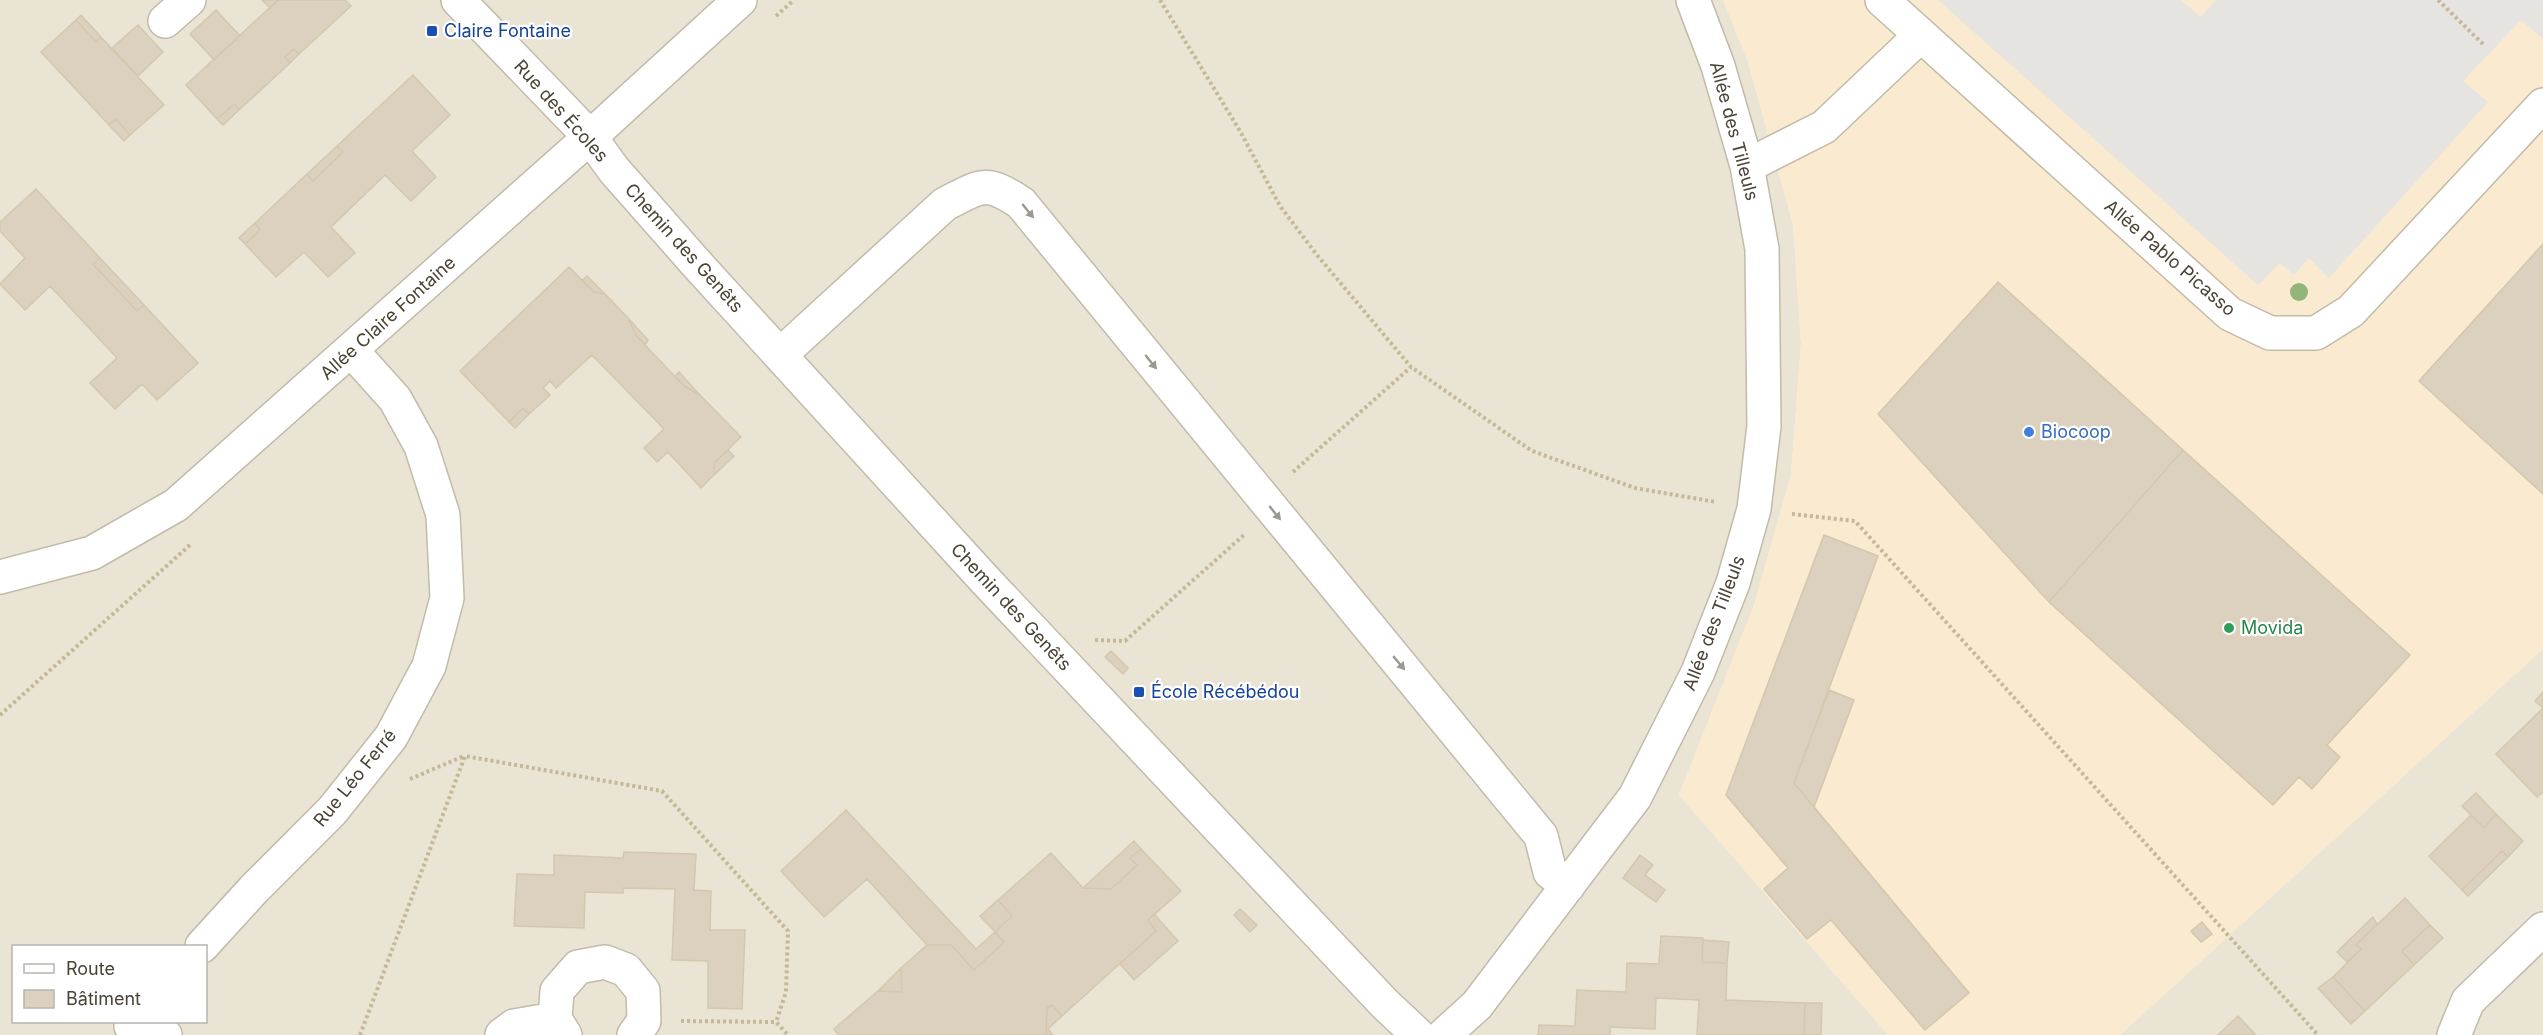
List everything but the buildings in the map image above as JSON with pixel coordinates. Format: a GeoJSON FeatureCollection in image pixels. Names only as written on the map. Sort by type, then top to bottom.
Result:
{"type":"FeatureCollection","features":[{"type":"Feature","properties":{"kind":"street"},"geometry":{"type":"LineString","coordinates":[[165,21],[189,0]]}},
{"type":"Feature","properties":{"kind":"street","name":"Rue des Écoles"},"geometry":{"type":"LineString","coordinates":[[458,0],[590,137],[614,170]]}},
{"type":"Feature","properties":{"kind":"street","name":"Allée Claire Fontaine"},"geometry":{"type":"LineString","coordinates":[[0,577],[92,553],[176,505],[590,137],[740,0]]}},
{"type":"Feature","properties":{"kind":"street","name":"Allée des Tilleuls"},"geometry":{"type":"LineString","coordinates":[[1444,1035],[1477,1005],[1635,797],[1698,672],[1733,583],[1754,509],[1764,426],[1762,249],[1747,166],[1718,66],[1693,0]]}},
{"type":"Feature","properties":{"kind":"street","name":"Allée Pablo Picasso"},"geometry":{"type":"LineString","coordinates":[[1882,0],[2230,314],[2270,333],[2316,333],[2351,311],[2543,105]]}},
{"type":"Feature","properties":{"kind":"street"},"geometry":{"type":"LineString","coordinates":[[1747,166],[1824,127],[1920,36]]}},
{"type":"Feature","properties":{"kind":"street","name":"Chemin des Genêts"},"geometry":{"type":"LineString","coordinates":[[614,170],[1057,657],[1385,1004],[1418,1035]]}},
{"type":"Feature","properties":{"kind":"street"},"geometry":{"type":"LineString","coordinates":[[780,355],[945,204],[978,187],[998,188],[1021,202],[1541,836],[1550,872],[1568,886]]}},
{"type":"Feature","properties":{"kind":"street","name":"Rue Léo Ferré"},"geometry":{"type":"LineString","coordinates":[[203,945],[254,889],[332,811],[391,737],[429,666],[447,598],[443,515],[421,446],[394,399],[351,350]]}},
{"type":"Feature","properties":{"kind":"street"},"geometry":{"type":"LineString","coordinates":[[2454,1035],[2468,1001],[2543,929]]}},
{"type":"Feature","properties":{"kind":"street"},"geometry":{"type":"LineString","coordinates":[[502,1035],[514,1026],[560,1027],[556,991],[578,967],[605,962],[626,970],[643,992],[639,1028]]}},
{"type":"Feature","properties":{"kind":"street"},"geometry":{"type":"LineString","coordinates":[[130,1028],[165,1035]]}},
{"type":"Feature","properties":{"kind":"path"},"geometry":{"type":"LineString","coordinates":[[1160,0],[1240,131],[1280,206],[1317,255],[1411,367],[1532,451],[1635,488],[1754,509],[1855,521],[2318,1035]]}},
{"type":"Feature","properties":{"kind":"path"},"geometry":{"type":"LineString","coordinates":[[2438,0],[2483,44]]}},
{"type":"Feature","properties":{"kind":"path"},"geometry":{"type":"LineString","coordinates":[[360,1035],[465,756],[662,791],[789,931],[786,992],[777,1022]]}},
{"type":"Feature","properties":{"kind":"path"},"geometry":{"type":"LineString","coordinates":[[639,1028],[777,1022]]}},
{"type":"Feature","properties":{"kind":"path"},"geometry":{"type":"LineString","coordinates":[[777,1022],[788,1035]]}},
{"type":"Feature","properties":{"kind":"shaded area"},"geometry":{"type":"Polygon","coordinates":[[[0,0],[1723,0],[1747,59],[1793,224],[1801,343],[1791,475],[1754,605],[1679,795],[1888,1035],[0,1035],[0,0]]]}},
{"type":"Feature","properties":{"kind":"shaded area"},"geometry":{"type":"Polygon","coordinates":[[[1723,0],[2543,0],[2543,649],[2120,1035],[1888,1035],[1679,795],[1754,605],[1791,475],[1801,343],[1793,224],[1747,59],[1723,0]]]}},
{"type":"Feature","properties":{"kind":"shaded area"},"geometry":{"type":"Polygon","coordinates":[[[1938,0],[2181,0],[2201,17],[2216,0],[2543,0],[2543,39],[2521,20],[2463,81],[2488,102],[2329,278],[2309,258],[2294,275],[2280,263],[2258,285],[1938,0]]]}},
{"type":"Feature","properties":{"kind":"shaded area"},"geometry":{"type":"Polygon","coordinates":[[[2543,649],[2543,1035],[2120,1035],[2543,649]]]}},
{"type":"Feature","properties":{"kind":"place","name":"Claire Fontaine"},"geometry":{"type":"Point","coordinates":[432,31]}},
{"type":"Feature","properties":{"kind":"place","name":"Biocoop"},"geometry":{"type":"Point","coordinates":[2029,432]}},
{"type":"Feature","properties":{"kind":"place","name":"Movida"},"geometry":{"type":"Point","coordinates":[2229,628]}},
{"type":"Feature","properties":{"kind":"place","name":"École Récébédou"},"geometry":{"type":"Point","coordinates":[1139,692]}}]}
